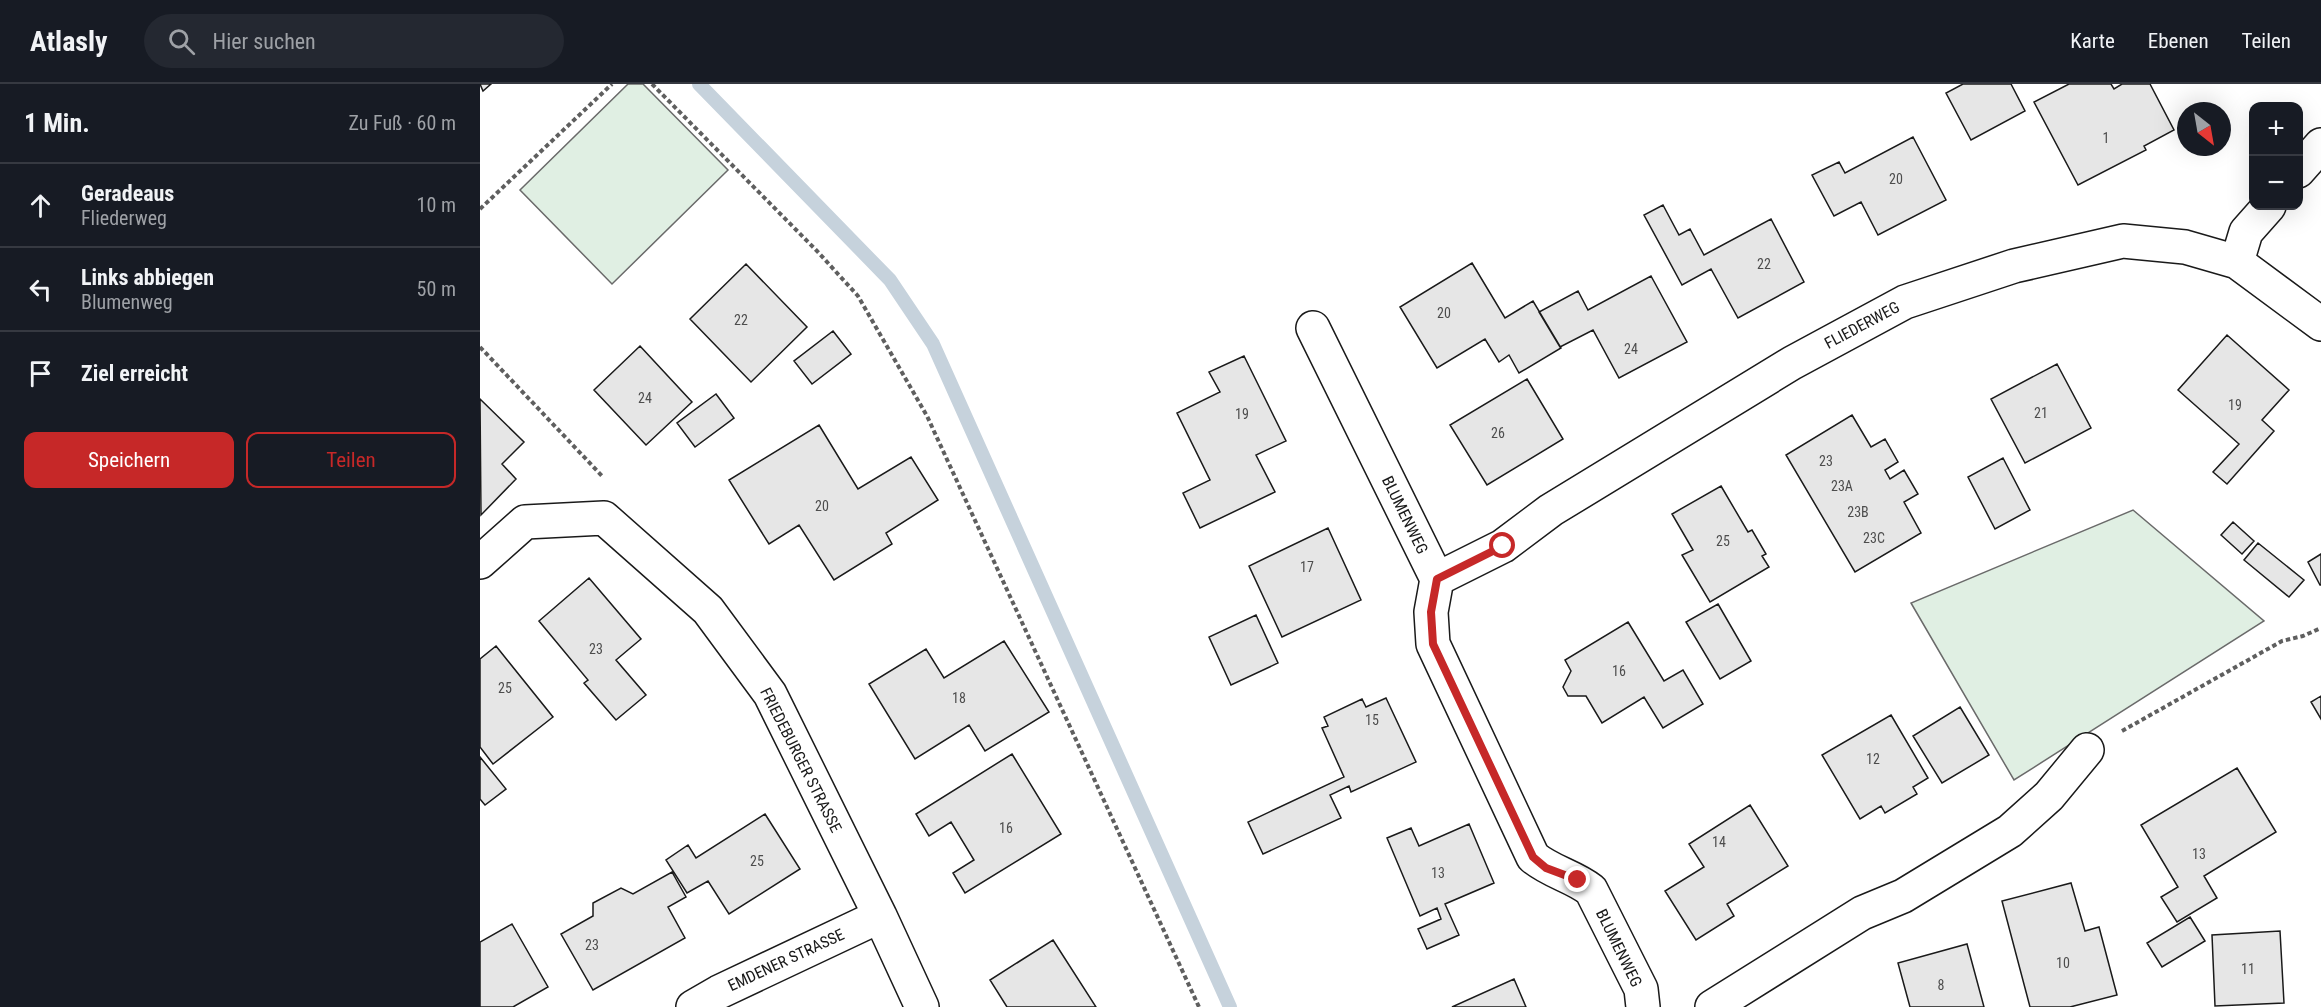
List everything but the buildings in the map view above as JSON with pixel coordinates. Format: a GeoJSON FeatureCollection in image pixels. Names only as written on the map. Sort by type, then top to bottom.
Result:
{"type":"FeatureCollection","features":[{"type":"Feature","properties":{"kind":"street"},"geometry":{"type":"LineString","coordinates":[[2303,165],[2321,145]]}},
{"type":"Feature","properties":{"kind":"street"},"geometry":{"type":"LineString","coordinates":[[2237,262],[2246,232],[2265,210]]}},
{"type":"Feature","properties":{"kind":"street","name":"FLIEDERWEG"},"geometry":{"type":"LineString","coordinates":[[1437,579],[1503,546],[1551,510],[1792,363],[1905,302],[2014,266],[2123,241],[2186,247],[2237,262],[2321,324]]}},
{"type":"Feature","properties":{"kind":"street","name":"BLUMENWEG"},"geometry":{"type":"LineString","coordinates":[[1313,328],[1437,579],[1431,612],[1433,644],[1533,857],[1546,868],[1578,880],[1591,890],[1641,989],[1643,1007]]}},
{"type":"Feature","properties":{"kind":"street"},"geometry":{"type":"LineString","coordinates":[[480,562],[525,522],[604,518]]}},
{"type":"Feature","properties":{"kind":"street","name":"FRIEDEBURGER STRASSE"},"geometry":{"type":"LineString","coordinates":[[604,518],[708,610],[770,694],[880,916],[922,1007]]}},
{"type":"Feature","properties":{"kind":"street"},"geometry":{"type":"LineString","coordinates":[[1712,1007],[1862,913],[1903,897],[2010,831],[2049,796],[2087,750]]}},
{"type":"Feature","properties":{"kind":"street","name":"EMDENER STRASSE"},"geometry":{"type":"LineString","coordinates":[[693,1007],[719,992],[880,916]]}},
{"type":"Feature","properties":{"kind":"path"},"geometry":{"type":"LineString","coordinates":[[480,209],[612,84]]}},
{"type":"Feature","properties":{"kind":"path"},"geometry":{"type":"LineString","coordinates":[[652,84],[817,250],[858,296],[885,340],[927,416],[1199,1007]]}},
{"type":"Feature","properties":{"kind":"path"},"geometry":{"type":"LineString","coordinates":[[480,346],[609,483],[604,518]]}},
{"type":"Feature","properties":{"kind":"path"},"geometry":{"type":"LineString","coordinates":[[2087,750],[2282,641],[2303,636],[2321,628]]}},
{"type":"Feature","properties":{"kind":"green space"},"geometry":{"type":"Polygon","coordinates":[[[628,84],[643,84],[728,170],[612,284],[520,190],[628,84]]]}},
{"type":"Feature","properties":{"kind":"green space"},"geometry":{"type":"Polygon","coordinates":[[[2133,510],[2264,621],[2014,780],[1911,603],[2133,510]]]}},
{"type":"Feature","properties":{"kind":"waterway"},"geometry":{"type":"LineString","coordinates":[[699,84],[890,280],[933,344],[1230,1007]]}},
{"type":"Feature","properties":{"kind":"route"},"geometry":{"type":"LineString","coordinates":[[1503,546],[1437,579],[1431,612],[1433,644],[1533,857],[1546,868],[1578,880]]}}]}
